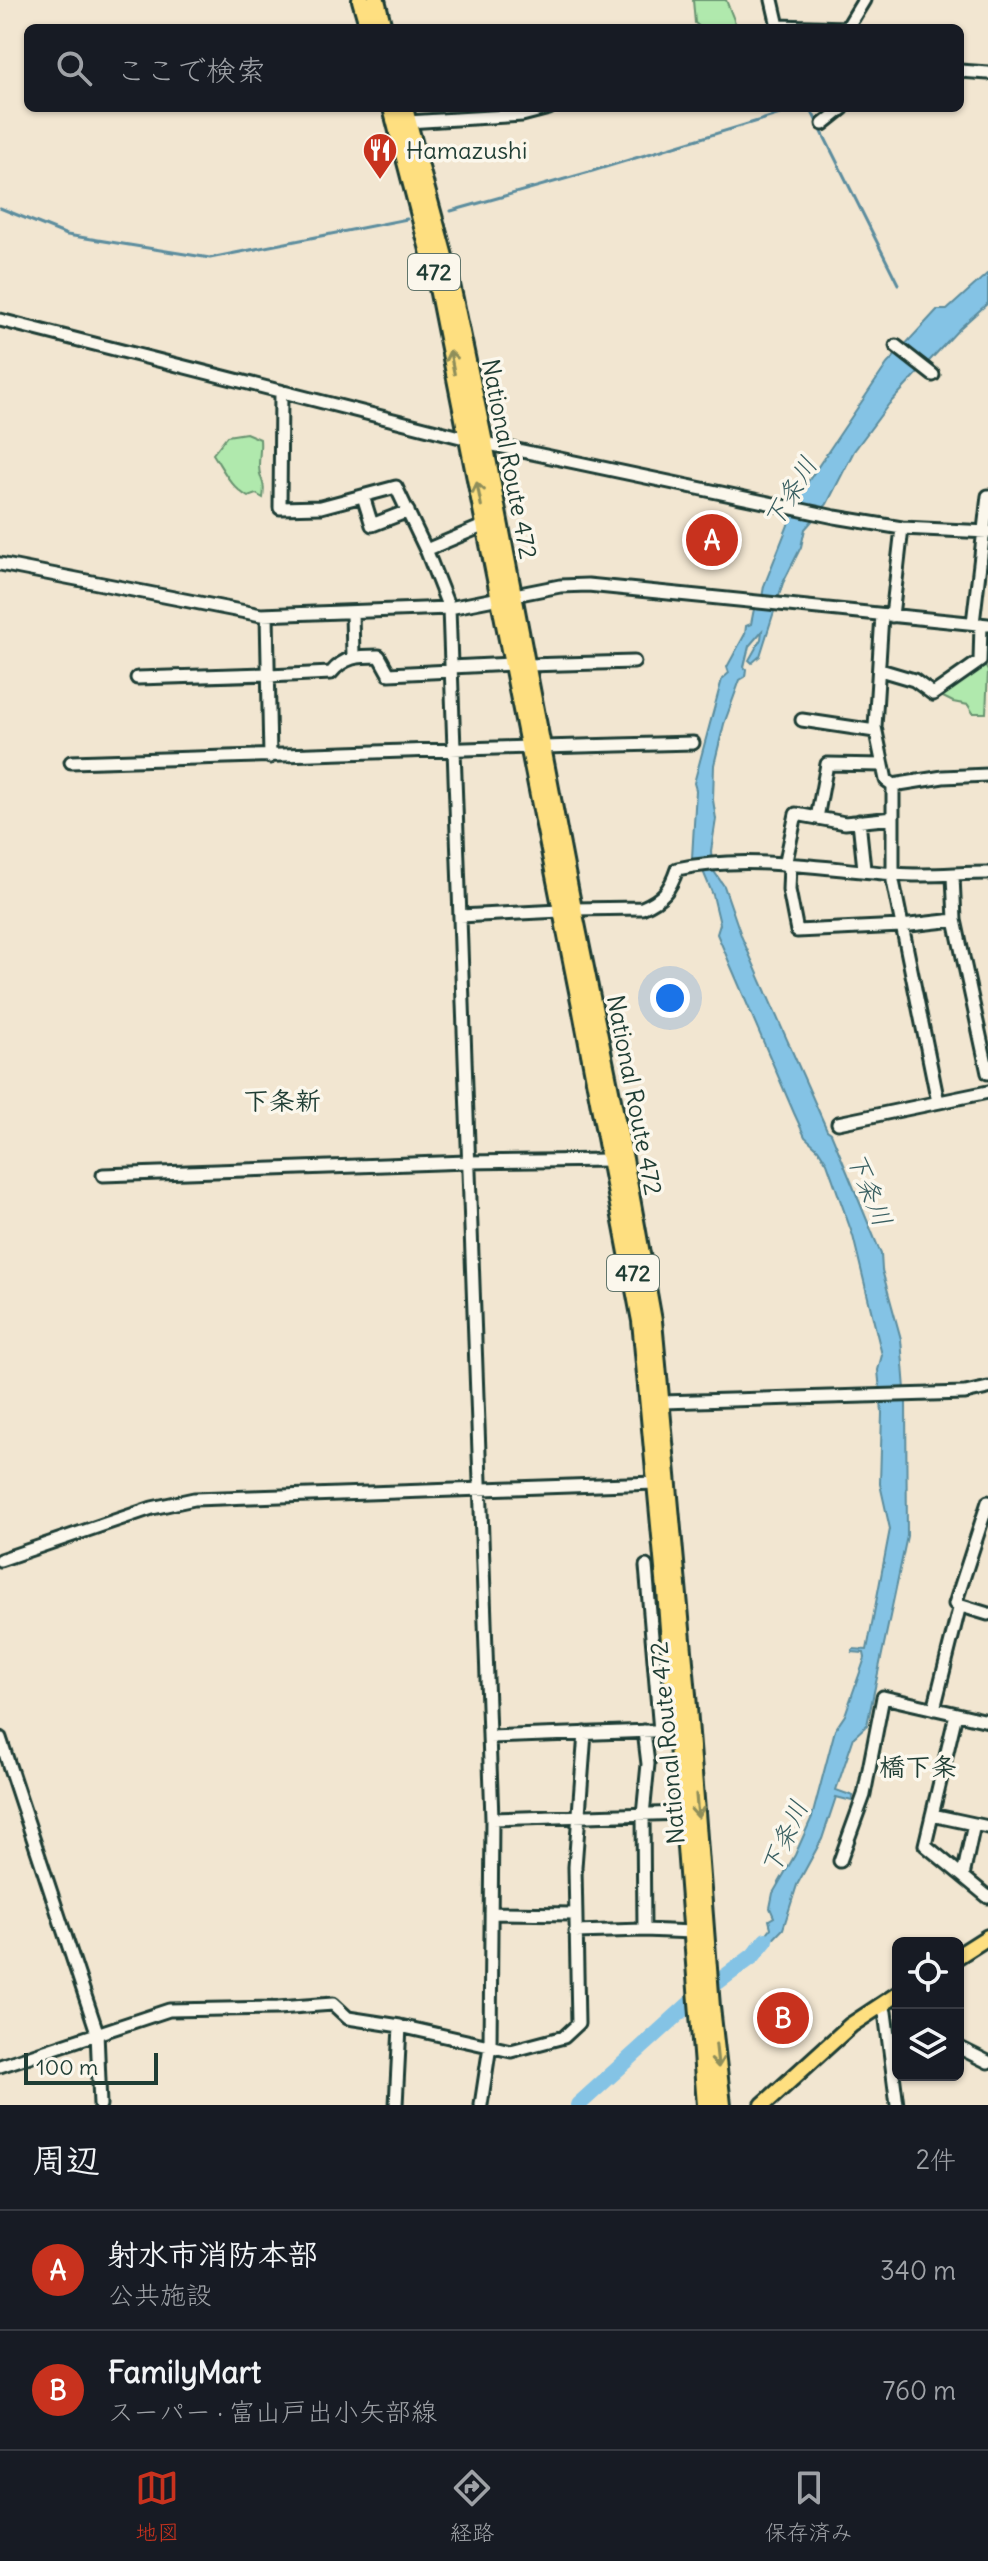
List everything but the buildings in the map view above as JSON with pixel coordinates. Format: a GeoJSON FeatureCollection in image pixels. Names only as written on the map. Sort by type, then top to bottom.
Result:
{"type":"FeatureCollection","features":[{"type":"Feature","properties":{"kind":"highway"},"geometry":{"type":"LineString","coordinates":[[361,0],[368,24]]}},
{"type":"Feature","properties":{"kind":"highway"},"geometry":{"type":"LineString","coordinates":[[376,0],[382,24]]}},
{"type":"Feature","properties":{"kind":"highway","name":"National Route 472"},"geometry":{"type":"LineString","coordinates":[[393,112],[476,440],[485,525],[506,597]]}},
{"type":"Feature","properties":{"kind":"highway","name":"National Route 472"},"geometry":{"type":"LineString","coordinates":[[406,115],[449,275],[476,440],[567,910],[641,1321],[656,1483],[668,1730],[683,1813],[693,1932],[701,1952],[711,2007],[722,2105]]}},
{"type":"Feature","properties":{"kind":"highway","name":"National Route 472"},"geometry":{"type":"LineString","coordinates":[[567,910],[624,1159],[653,1321],[696,1799],[701,1952],[699,2020],[706,2105]]}},
{"type":"Feature","properties":{"kind":"main road"},"geometry":{"type":"LineString","coordinates":[[964,1952],[988,1937]]}},
{"type":"Feature","properties":{"kind":"main road"},"geometry":{"type":"LineString","coordinates":[[763,2105],[851,2025],[892,1998]]}},
{"type":"Feature","properties":{"kind":"street"},"geometry":{"type":"LineString","coordinates":[[772,0],[776,24]]}},
{"type":"Feature","properties":{"kind":"street"},"geometry":{"type":"LineString","coordinates":[[849,24],[864,0]]}},
{"type":"Feature","properties":{"kind":"street"},"geometry":{"type":"LineString","coordinates":[[964,71],[988,73]]}},
{"type":"Feature","properties":{"kind":"street"},"geometry":{"type":"LineString","coordinates":[[406,115],[522,115],[534,112]]}},
{"type":"Feature","properties":{"kind":"street"},"geometry":{"type":"LineString","coordinates":[[823,124],[838,112]]}},
{"type":"Feature","properties":{"kind":"street"},"geometry":{"type":"LineString","coordinates":[[0,320],[476,440],[835,517],[902,528],[986,532]]}},
{"type":"Feature","properties":{"kind":"street"},"geometry":{"type":"LineString","coordinates":[[896,346],[931,374]]}},
{"type":"Feature","properties":{"kind":"street"},"geometry":{"type":"LineString","coordinates":[[281,391],[280,508],[321,507],[396,487],[449,608],[492,1819],[490,2046],[481,2105]]}},
{"type":"Feature","properties":{"kind":"street"},"geometry":{"type":"LineString","coordinates":[[363,496],[372,525],[408,511]]}},
{"type":"Feature","properties":{"kind":"street"},"geometry":{"type":"LineString","coordinates":[[880,670],[914,680],[933,694],[980,661],[988,497]]}},
{"type":"Feature","properties":{"kind":"street"},"geometry":{"type":"LineString","coordinates":[[426,550],[485,525]]}},
{"type":"Feature","properties":{"kind":"street"},"geometry":{"type":"LineString","coordinates":[[902,528],[887,616],[875,731],[886,780],[893,785],[943,777],[988,775]]}},
{"type":"Feature","properties":{"kind":"street"},"geometry":{"type":"LineString","coordinates":[[0,564],[267,615],[449,608],[560,586],[588,585],[981,624]]}},
{"type":"Feature","properties":{"kind":"street"},"geometry":{"type":"LineString","coordinates":[[352,613],[353,656]]}},
{"type":"Feature","properties":{"kind":"street"},"geometry":{"type":"LineString","coordinates":[[267,615],[270,757]]}},
{"type":"Feature","properties":{"kind":"street"},"geometry":{"type":"LineString","coordinates":[[137,678],[331,673],[339,663],[353,656],[379,656],[389,674],[520,665],[634,662]]}},
{"type":"Feature","properties":{"kind":"street"},"geometry":{"type":"LineString","coordinates":[[802,720],[875,731]]}},
{"type":"Feature","properties":{"kind":"street"},"geometry":{"type":"LineString","coordinates":[[71,762],[693,743]]}},
{"type":"Feature","properties":{"kind":"street"},"geometry":{"type":"LineString","coordinates":[[817,818],[827,764],[883,765]]}},
{"type":"Feature","properties":{"kind":"street"},"geometry":{"type":"LineString","coordinates":[[893,785],[894,874],[901,926],[938,1102]]}},
{"type":"Feature","properties":{"kind":"street"},"geometry":{"type":"LineString","coordinates":[[893,818],[845,823],[796,814],[788,865],[797,931],[955,920]]}},
{"type":"Feature","properties":{"kind":"street"},"geometry":{"type":"LineString","coordinates":[[859,821],[864,869]]}},
{"type":"Feature","properties":{"kind":"street"},"geometry":{"type":"LineString","coordinates":[[460,916],[642,908],[652,904],[670,888],[677,869],[728,861],[864,869],[894,874],[953,876],[988,873]]}},
{"type":"Feature","properties":{"kind":"street"},"geometry":{"type":"LineString","coordinates":[[953,876],[955,920],[988,1073]]}},
{"type":"Feature","properties":{"kind":"street"},"geometry":{"type":"LineString","coordinates":[[838,1123],[988,1092]]}},
{"type":"Feature","properties":{"kind":"street"},"geometry":{"type":"LineString","coordinates":[[103,1175],[610,1160]]}},
{"type":"Feature","properties":{"kind":"street"},"geometry":{"type":"LineString","coordinates":[[662,1402],[965,1393],[988,1388]]}},
{"type":"Feature","properties":{"kind":"street"},"geometry":{"type":"LineString","coordinates":[[0,1560],[152,1508],[194,1499],[656,1483]]}},
{"type":"Feature","properties":{"kind":"street"},"geometry":{"type":"LineString","coordinates":[[988,1502],[955,1604],[988,1614]]}},
{"type":"Feature","properties":{"kind":"street"},"geometry":{"type":"LineString","coordinates":[[489,1737],[668,1730],[646,1566]]}},
{"type":"Feature","properties":{"kind":"street"},"geometry":{"type":"LineString","coordinates":[[934,1709],[960,1605]]}},
{"type":"Feature","properties":{"kind":"street"},"geometry":{"type":"LineString","coordinates":[[840,1861],[864,1795],[883,1697],[988,1721]]}},
{"type":"Feature","properties":{"kind":"street"},"geometry":{"type":"LineString","coordinates":[[956,1714],[925,1845],[988,1897]]}},
{"type":"Feature","properties":{"kind":"street"},"geometry":{"type":"LineString","coordinates":[[644,1731],[648,1764],[643,1815],[644,1930]]}},
{"type":"Feature","properties":{"kind":"street"},"geometry":{"type":"LineString","coordinates":[[0,2066],[169,2010],[333,2004],[348,2018],[400,2026],[511,2051],[564,2037],[578,2024],[575,1867],[585,1733]]}},
{"type":"Feature","properties":{"kind":"street"},"geometry":{"type":"LineString","coordinates":[[0,1738],[97,2032],[100,2105]]}},
{"type":"Feature","properties":{"kind":"street"},"geometry":{"type":"LineString","coordinates":[[492,1819],[683,1813]]}},
{"type":"Feature","properties":{"kind":"street"},"geometry":{"type":"LineString","coordinates":[[932,1815],[988,1827]]}},
{"type":"Feature","properties":{"kind":"street"},"geometry":{"type":"LineString","coordinates":[[963,1876],[974,1824]]}},
{"type":"Feature","properties":{"kind":"street"},"geometry":{"type":"LineString","coordinates":[[491,1913],[575,1914]]}},
{"type":"Feature","properties":{"kind":"street"},"geometry":{"type":"LineString","coordinates":[[575,1932],[693,1932]]}},
{"type":"Feature","properties":{"kind":"street"},"geometry":{"type":"LineString","coordinates":[[892,2016],[885,2012],[892,2066]]}},
{"type":"Feature","properties":{"kind":"street"},"geometry":{"type":"LineString","coordinates":[[396,2105],[400,2026]]}},
{"type":"Feature","properties":{"kind":"street"},"geometry":{"type":"LineString","coordinates":[[964,2050],[988,2062]]}},
{"type":"Feature","properties":{"kind":"street"},"geometry":{"type":"LineString","coordinates":[[894,2081],[897,2105]]}},
{"type":"Feature","properties":{"kind":"green space"},"geometry":{"type":"Polygon","coordinates":[[[693,0],[726,0],[736,24],[696,24],[693,0]]]}},
{"type":"Feature","properties":{"kind":"green space"},"geometry":{"type":"Polygon","coordinates":[[[246,433],[260,439],[263,498],[256,494],[248,497],[236,488],[213,454],[227,436],[246,433]]]}},
{"type":"Feature","properties":{"kind":"green space"},"geometry":{"type":"Polygon","coordinates":[[[983,662],[988,671],[986,713],[973,713],[968,705],[937,694],[983,662]]]}},
{"type":"Feature","properties":{"kind":"water"},"geometry":{"type":"Polygon","coordinates":[[[988,273],[988,303],[960,328],[889,404],[854,451],[827,504],[805,529],[801,547],[783,583],[760,656],[752,663],[749,660],[762,631],[749,646],[745,677],[740,680],[724,724],[714,765],[716,819],[711,851],[713,870],[724,886],[742,938],[831,1133],[881,1254],[882,1270],[901,1339],[906,1402],[907,1536],[867,1725],[854,1737],[836,1790],[853,1796],[852,1801],[836,1797],[822,1839],[797,1885],[783,1929],[756,1957],[752,1953],[771,1928],[769,1920],[774,1917],[770,1908],[773,1893],[812,1817],[835,1730],[845,1715],[865,1658],[864,1653],[852,1652],[853,1649],[867,1650],[890,1529],[880,1484],[882,1413],[878,1370],[882,1355],[853,1236],[827,1163],[805,1137],[794,1113],[717,934],[720,924],[713,895],[703,871],[692,858],[694,783],[722,679],[729,673],[727,667],[745,634],[746,626],[751,624],[755,604],[762,598],[801,492],[887,364],[937,310],[947,310],[988,273]]]}},
{"type":"Feature","properties":{"kind":"waterway"},"geometry":{"type":"LineString","coordinates":[[768,8],[771,24]]}},
{"type":"Feature","properties":{"kind":"waterway"},"geometry":{"type":"LineString","coordinates":[[451,211],[787,112]]}},
{"type":"Feature","properties":{"kind":"waterway"},"geometry":{"type":"LineString","coordinates":[[812,112],[898,284]]}},
{"type":"Feature","properties":{"kind":"waterway"},"geometry":{"type":"LineString","coordinates":[[0,208],[67,235],[210,258],[407,219]]}},
{"type":"Feature","properties":{"kind":"waterway","name":"下条川"},"geometry":{"type":"LineString","coordinates":[[578,2105],[696,1998],[753,1956],[766,1940]]}},
{"type":"Feature","properties":{"kind":"place","name":"Hamazushi"},"geometry":{"type":"Point","coordinates":[380,181]}},
{"type":"Feature","properties":{"kind":"place","name":"射水市消防本部"},"geometry":{"type":"Point","coordinates":[712,540]}},
{"type":"Feature","properties":{"kind":"place","name":"FamilyMart"},"geometry":{"type":"Point","coordinates":[783,2018]}},
{"type":"Feature","properties":{"kind":"district","name":"下条新"},"geometry":{"type":"Point","coordinates":[282,1100]}},
{"type":"Feature","properties":{"kind":"district","name":"橋下条"},"geometry":{"type":"Point","coordinates":[918,1766]}}]}
